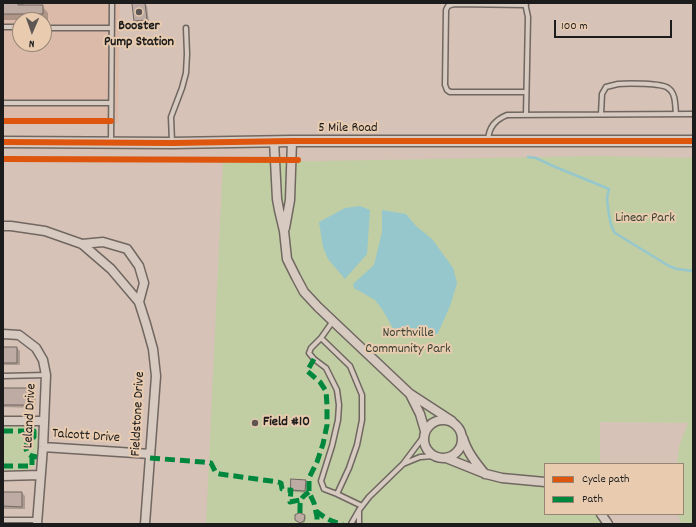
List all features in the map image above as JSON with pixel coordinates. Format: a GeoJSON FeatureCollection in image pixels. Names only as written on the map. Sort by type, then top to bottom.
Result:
{"type":"FeatureCollection","features":[{"type":"Feature","properties":{"kind":"street","name":"5 Mile Road"},"geometry":{"type":"LineString","coordinates":[[3,142],[172,143],[274,141],[693,141]]}},
{"type":"Feature","properties":{"kind":"street"},"geometry":{"type":"LineString","coordinates":[[274,141],[277,199],[284,230],[288,259],[304,292],[409,393],[452,421],[460,430],[465,447],[473,460],[486,474]]}},
{"type":"Feature","properties":{"kind":"street"},"geometry":{"type":"LineString","coordinates":[[284,230],[290,200],[292,141]]}},
{"type":"Feature","properties":{"kind":"street","name":"Fieldstone Drive"},"geometry":{"type":"LineString","coordinates":[[3,226],[45,231],[82,244],[111,269],[139,302],[153,349],[156,376],[145,524]]}},
{"type":"Feature","properties":{"kind":"street"},"geometry":{"type":"LineString","coordinates":[[82,244],[103,242],[126,249],[139,266],[144,283],[139,302]]}},
{"type":"Feature","properties":{"kind":"street","name":"Leland Drive"},"geometry":{"type":"LineString","coordinates":[[3,334],[19,335],[36,348],[43,360],[46,375],[43,447],[37,522]]}},
{"type":"Feature","properties":{"kind":"street"},"geometry":{"type":"LineString","coordinates":[[409,393],[420,414],[426,448],[434,456],[440,458],[452,456],[460,447],[462,436]]}},
{"type":"Feature","properties":{"kind":"street"},"geometry":{"type":"LineString","coordinates":[[424,434],[429,426],[434,422],[439,420],[452,421]]}},
{"type":"Feature","properties":{"kind":"street"},"geometry":{"type":"LineString","coordinates":[[3,421],[44,422]]}},
{"type":"Feature","properties":{"kind":"street","name":"Talcott Drive"},"geometry":{"type":"LineString","coordinates":[[43,447],[150,454]]}},
{"type":"Feature","properties":{"kind":"street"},"geometry":{"type":"LineString","coordinates":[[446,458],[486,474],[502,478],[544,482]]}},
{"type":"Feature","properties":{"kind":"street"},"geometry":{"type":"LineString","coordinates":[[3,476],[40,475]]}},
{"type":"Feature","properties":{"kind":"street"},"geometry":{"type":"LineString","coordinates":[[602,515],[608,524]]}},
{"type":"Feature","properties":{"kind":"lane"},"geometry":{"type":"LineString","coordinates":[[111,142],[112,3]]}},
{"type":"Feature","properties":{"kind":"lane"},"geometry":{"type":"LineString","coordinates":[[526,92],[450,92],[447,90],[445,85],[446,10],[448,6],[454,4],[525,4],[528,17],[526,115]]}},
{"type":"Feature","properties":{"kind":"lane"},"geometry":{"type":"LineString","coordinates":[[52,28],[111,28]]}},
{"type":"Feature","properties":{"kind":"lane"},"geometry":{"type":"LineString","coordinates":[[172,143],[171,117],[186,73],[186,28]]}},
{"type":"Feature","properties":{"kind":"lane"},"geometry":{"type":"LineString","coordinates":[[601,114],[602,94],[606,87],[620,84],[661,85],[668,88],[673,93],[676,114]]}},
{"type":"Feature","properties":{"kind":"lane"},"geometry":{"type":"LineString","coordinates":[[3,103],[111,103]]}},
{"type":"Feature","properties":{"kind":"lane"},"geometry":{"type":"LineString","coordinates":[[488,141],[492,126],[500,118],[508,115],[693,114]]}},
{"type":"Feature","properties":{"kind":"lane"},"geometry":{"type":"LineString","coordinates":[[333,321],[321,338],[311,348],[309,353],[314,360],[326,368],[337,390],[339,405],[338,420],[332,446],[321,481],[324,489],[337,494],[360,508]]}},
{"type":"Feature","properties":{"kind":"lane"},"geometry":{"type":"LineString","coordinates":[[321,338],[350,366],[362,395],[362,420],[357,445],[349,468],[337,494]]}},
{"type":"Feature","properties":{"kind":"lane"},"geometry":{"type":"LineString","coordinates":[[3,376],[46,375]]}},
{"type":"Feature","properties":{"kind":"lane"},"geometry":{"type":"LineString","coordinates":[[351,524],[360,508],[369,497],[403,464],[424,434]]}},
{"type":"Feature","properties":{"kind":"lane"},"geometry":{"type":"LineString","coordinates":[[403,464],[420,458],[434,456]]}},
{"type":"Feature","properties":{"kind":"lane"},"geometry":{"type":"LineString","coordinates":[[359,524],[360,508]]}},
{"type":"Feature","properties":{"kind":"lane"},"geometry":{"type":"LineString","coordinates":[[3,520],[37,522]]}},
{"type":"Feature","properties":{"kind":"shaded area"},"geometry":{"type":"Polygon","coordinates":[[[3,3],[120,3],[118,123],[3,123],[3,3]]]}},
{"type":"Feature","properties":{"kind":"green space","name":"Northville Community Park"},"geometry":{"type":"Polygon","coordinates":[[[597,156],[693,158],[693,524],[681,524],[678,515],[684,515],[684,463],[677,463],[679,446],[688,423],[600,422],[600,463],[544,463],[544,515],[600,515],[600,524],[206,524],[223,161],[322,161],[597,156]]]}},
{"type":"Feature","properties":{"kind":"green space"},"geometry":{"type":"Polygon","coordinates":[[[3,424],[26,424],[37,429],[38,439],[36,461],[31,468],[17,471],[3,470],[3,424]]]}},
{"type":"Feature","properties":{"kind":"water"},"geometry":{"type":"Polygon","coordinates":[[[360,206],[370,210],[367,254],[345,279],[328,259],[323,247],[319,222],[345,208],[360,206]]]}},
{"type":"Feature","properties":{"kind":"water"},"geometry":{"type":"Polygon","coordinates":[[[382,210],[406,214],[416,226],[432,239],[453,268],[457,283],[450,306],[438,333],[429,337],[394,330],[375,300],[354,288],[353,284],[374,265],[382,232],[382,210]]]}},
{"type":"Feature","properties":{"kind":"building"},"geometry":{"type":"Polygon","coordinates":[[[3,3],[18,3],[18,5],[43,5],[43,12],[12,12],[12,14],[3,14],[3,3]]]}},
{"type":"Feature","properties":{"kind":"building","name":"Booster Pump Station"},"geometry":{"type":"Polygon","coordinates":[[[145,3],[147,20],[134,21],[132,4],[145,3]]]}},
{"type":"Feature","properties":{"kind":"building"},"geometry":{"type":"Polygon","coordinates":[[[3,347],[17,347],[17,363],[3,363],[3,347]]]}},
{"type":"Feature","properties":{"kind":"building"},"geometry":{"type":"Polygon","coordinates":[[[3,388],[33,388],[33,405],[3,405],[3,388]]]}},
{"type":"Feature","properties":{"kind":"building"},"geometry":{"type":"Polygon","coordinates":[[[291,479],[306,480],[305,491],[291,490],[291,479]]]}},
{"type":"Feature","properties":{"kind":"building"},"geometry":{"type":"Polygon","coordinates":[[[3,492],[22,492],[22,507],[3,506],[3,492]]]}},
{"type":"Feature","properties":{"kind":"building"},"geometry":{"type":"Polygon","coordinates":[[[300,513],[305,515],[304,521],[300,523],[295,520],[295,515],[300,513]]]}},
{"type":"Feature","properties":{"kind":"waterway"},"geometry":{"type":"LineString","coordinates":[[528,157],[536,158],[609,189],[607,198],[608,211],[611,226],[615,233],[669,266],[677,269],[693,271]]}},
{"type":"Feature","properties":{"kind":"marked path"},"geometry":{"type":"LineString","coordinates":[[314,359],[307,371],[320,382],[326,391],[327,405],[327,425],[323,444],[317,462],[309,478],[309,492],[314,503],[317,524]]}},
{"type":"Feature","properties":{"kind":"marked path"},"geometry":{"type":"LineString","coordinates":[[3,431],[34,431],[34,437],[28,440],[26,450],[28,454],[37,457]]}},
{"type":"Feature","properties":{"kind":"marked path"},"geometry":{"type":"LineString","coordinates":[[3,466],[32,466],[32,456]]}},
{"type":"Feature","properties":{"kind":"marked path"},"geometry":{"type":"LineString","coordinates":[[150,458],[211,463],[216,473],[281,483],[282,489],[291,490],[290,502],[300,500]]}},
{"type":"Feature","properties":{"kind":"marked path"},"geometry":{"type":"LineString","coordinates":[[300,513],[301,501],[309,492]]}},
{"type":"Feature","properties":{"kind":"marked path"},"geometry":{"type":"LineString","coordinates":[[316,511],[328,519],[343,524]]}},
{"type":"Feature","properties":{"kind":"cycle path"},"geometry":{"type":"LineString","coordinates":[[3,121],[111,121]]}},
{"type":"Feature","properties":{"kind":"cycle path"},"geometry":{"type":"LineString","coordinates":[[3,142],[172,143],[292,141],[693,141]]}},
{"type":"Feature","properties":{"kind":"cycle path"},"geometry":{"type":"LineString","coordinates":[[3,159],[298,160]]}},
{"type":"Feature","properties":{"kind":"place","name":"Booster Pump Station"},"geometry":{"type":"Point","coordinates":[139,12]}},
{"type":"Feature","properties":{"kind":"place","name":"Field #10"},"geometry":{"type":"Point","coordinates":[255,423]}},
{"type":"Feature","properties":{"kind":"park label","name":"Linear Park"},"geometry":{"type":"Point","coordinates":[645,219]}}]}
